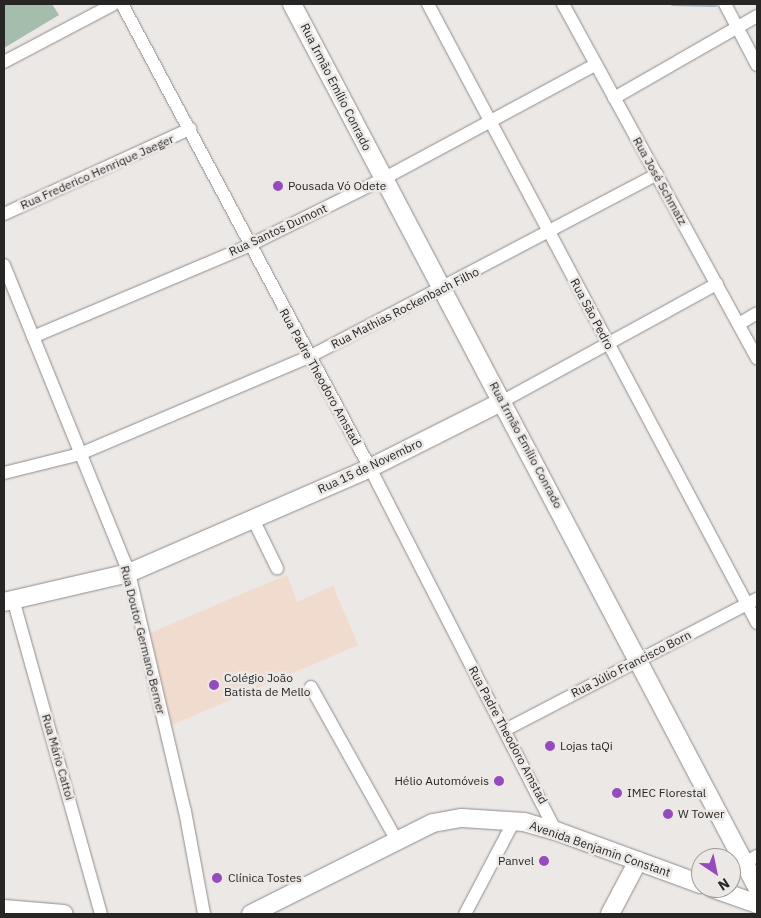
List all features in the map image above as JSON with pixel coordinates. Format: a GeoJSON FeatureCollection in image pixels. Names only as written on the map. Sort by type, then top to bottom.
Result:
{"type":"FeatureCollection","features":[{"type":"Feature","properties":{"kind":"street"},"geometry":{"type":"LineString","coordinates":[[4,62],[114,4]]}},
{"type":"Feature","properties":{"kind":"street","name":"Rua Padre Theodoro Amstad"},"geometry":{"type":"LineString","coordinates":[[122,4],[190,129],[248,246],[370,468],[556,831]]}},
{"type":"Feature","properties":{"kind":"street","name":"Rua Irmão Emílio Conrado"},"geometry":{"type":"LineString","coordinates":[[292,4],[639,658],[752,859],[757,888]]}},
{"type":"Feature","properties":{"kind":"street","name":"Rua São Pedro"},"geometry":{"type":"LineString","coordinates":[[428,4],[609,344],[752,602],[757,623]]}},
{"type":"Feature","properties":{"kind":"street","name":"Rua José Schmatz"},"geometry":{"type":"LineString","coordinates":[[563,4],[757,358]]}},
{"type":"Feature","properties":{"kind":"street"},"geometry":{"type":"LineString","coordinates":[[724,4],[757,65]]}},
{"type":"Feature","properties":{"kind":"street"},"geometry":{"type":"LineString","coordinates":[[614,98],[736,26],[757,16]]}},
{"type":"Feature","properties":{"kind":"street","name":"Rua Santos Dumont"},"geometry":{"type":"LineString","coordinates":[[33,337],[248,246],[384,179],[490,119],[595,65]]}},
{"type":"Feature","properties":{"kind":"street","name":"Rua Frederico Henrique Jaeger"},"geometry":{"type":"LineString","coordinates":[[4,214],[190,129]]}},
{"type":"Feature","properties":{"kind":"street","name":"Rua Mathias Rockenbach Filho"},"geometry":{"type":"LineString","coordinates":[[4,473],[80,454],[309,357],[444,289],[657,174]]}},
{"type":"Feature","properties":{"kind":"street","name":"Rua Doutor Germano Berner"},"geometry":{"type":"LineString","coordinates":[[4,265],[128,573],[185,811],[204,914]]}},
{"type":"Feature","properties":{"kind":"street","name":"Rua 15 de Novembro"},"geometry":{"type":"LineString","coordinates":[[9,600],[128,573],[370,468],[503,401],[717,284]]}},
{"type":"Feature","properties":{"kind":"street"},"geometry":{"type":"LineString","coordinates":[[739,324],[757,313]]}},
{"type":"Feature","properties":{"kind":"street"},"geometry":{"type":"LineString","coordinates":[[253,519],[277,568]]}},
{"type":"Feature","properties":{"kind":"street","name":"Rua Mário Cattoi"},"geometry":{"type":"LineString","coordinates":[[9,600],[101,914]]}},
{"type":"Feature","properties":{"kind":"street","name":"Rua Júlio Francisco Born"},"geometry":{"type":"LineString","coordinates":[[505,730],[639,658],[752,602]]}},
{"type":"Feature","properties":{"kind":"street"},"geometry":{"type":"LineString","coordinates":[[311,688],[397,841]]}},
{"type":"Feature","properties":{"kind":"street","name":"Avenida Benjamin Constant"},"geometry":{"type":"LineString","coordinates":[[251,914],[397,841],[448,819],[514,821],[556,831],[691,880]]}},
{"type":"Feature","properties":{"kind":"street"},"geometry":{"type":"LineString","coordinates":[[465,914],[514,821]]}},
{"type":"Feature","properties":{"kind":"street"},"geometry":{"type":"LineString","coordinates":[[610,914],[638,861]]}},
{"type":"Feature","properties":{"kind":"street"},"geometry":{"type":"LineString","coordinates":[[740,898],[757,904]]}},
{"type":"Feature","properties":{"kind":"street"},"geometry":{"type":"LineString","coordinates":[[4,909],[64,914]]}},
{"type":"Feature","properties":{"kind":"shaded area","name":"Colégio João Batista de Mello"},"geometry":{"type":"Polygon","coordinates":[[[287,575],[297,602],[333,586],[358,645],[172,725],[150,633],[287,575]]]}},
{"type":"Feature","properties":{"kind":"green space"},"geometry":{"type":"Polygon","coordinates":[[[4,4],[52,4],[59,15],[4,48],[4,4]]]}},
{"type":"Feature","properties":{"kind":"waterway"},"geometry":{"type":"LineString","coordinates":[[672,4],[715,5]]}},
{"type":"Feature","properties":{"kind":"place","name":"Pousada Vó Odete"},"geometry":{"type":"Point","coordinates":[278,186]}},
{"type":"Feature","properties":{"kind":"place","name":"Colégio João Batista de Mello"},"geometry":{"type":"Point","coordinates":[214,685]}},
{"type":"Feature","properties":{"kind":"place","name":"Lojas taQi"},"geometry":{"type":"Point","coordinates":[550,746]}},
{"type":"Feature","properties":{"kind":"place","name":"Hélio Automóveis"},"geometry":{"type":"Point","coordinates":[499,781]}},
{"type":"Feature","properties":{"kind":"place","name":"IMEC Florestal"},"geometry":{"type":"Point","coordinates":[617,793]}},
{"type":"Feature","properties":{"kind":"place","name":"W Tower"},"geometry":{"type":"Point","coordinates":[668,814]}},
{"type":"Feature","properties":{"kind":"place","name":"Panvel"},"geometry":{"type":"Point","coordinates":[544,861]}},
{"type":"Feature","properties":{"kind":"place","name":"Clínica Tostes"},"geometry":{"type":"Point","coordinates":[217,878]}}]}
